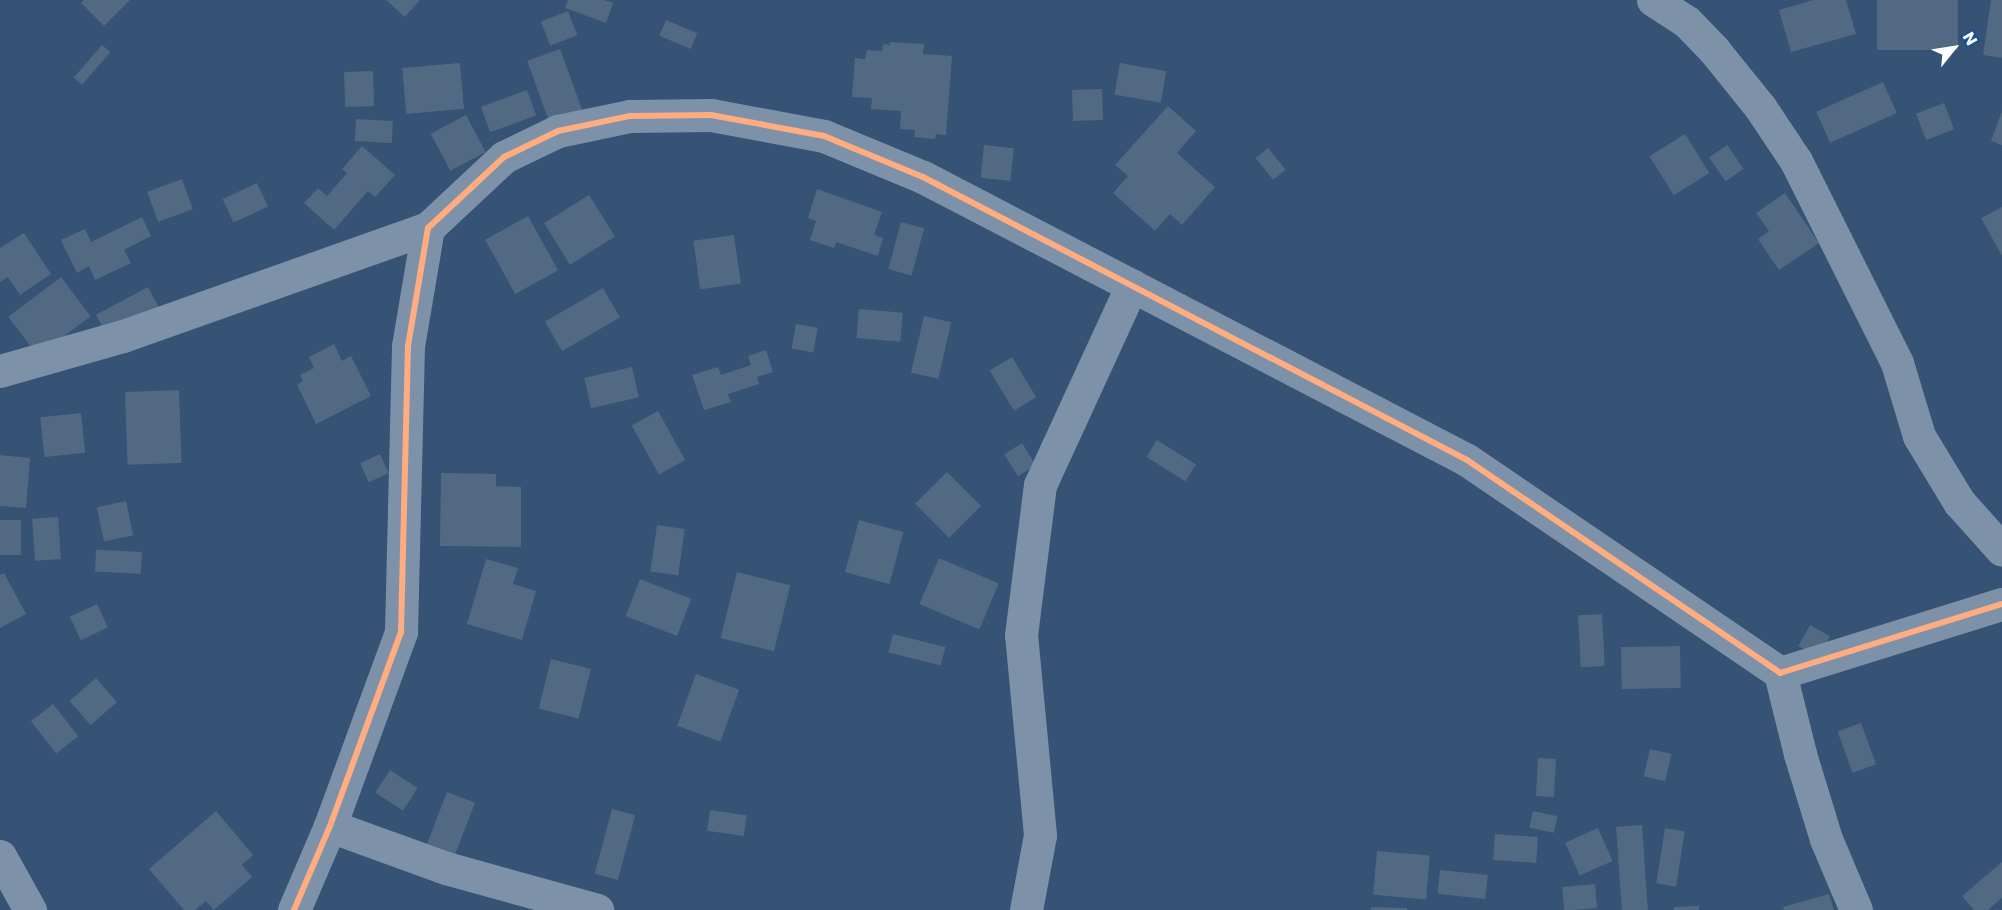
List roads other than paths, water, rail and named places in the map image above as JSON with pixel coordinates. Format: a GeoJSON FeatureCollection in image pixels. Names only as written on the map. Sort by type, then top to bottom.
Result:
{"type":"FeatureCollection","features":[{"type":"Feature","properties":{"kind":"street"},"geometry":{"type":"LineString","coordinates":[[1653,0],[1687,22],[1714,50],[1760,107],[1796,161],[1897,363],[1919,436],[1959,502],[2002,550]]}},
{"type":"Feature","properties":{"kind":"street"},"geometry":{"type":"LineString","coordinates":[[0,371],[123,336],[428,228],[504,157],[558,131],[630,116],[711,115],[824,136],[923,177],[1467,460],[1780,673],[1800,754],[1826,839],[1856,910]]}},
{"type":"Feature","properties":{"kind":"street"},"geometry":{"type":"LineString","coordinates":[[294,910],[330,826],[401,632],[408,346],[428,228]]}},
{"type":"Feature","properties":{"kind":"street"},"geometry":{"type":"LineString","coordinates":[[1026,910],[1040,835],[1021,635],[1040,485],[1132,285]]}},
{"type":"Feature","properties":{"kind":"street"},"geometry":{"type":"LineString","coordinates":[[1780,673],[2002,604]]}},
{"type":"Feature","properties":{"kind":"street"},"geometry":{"type":"LineString","coordinates":[[330,826],[446,868],[597,910]]}},
{"type":"Feature","properties":{"kind":"street"},"geometry":{"type":"LineString","coordinates":[[0,856],[30,910]]}}]}
